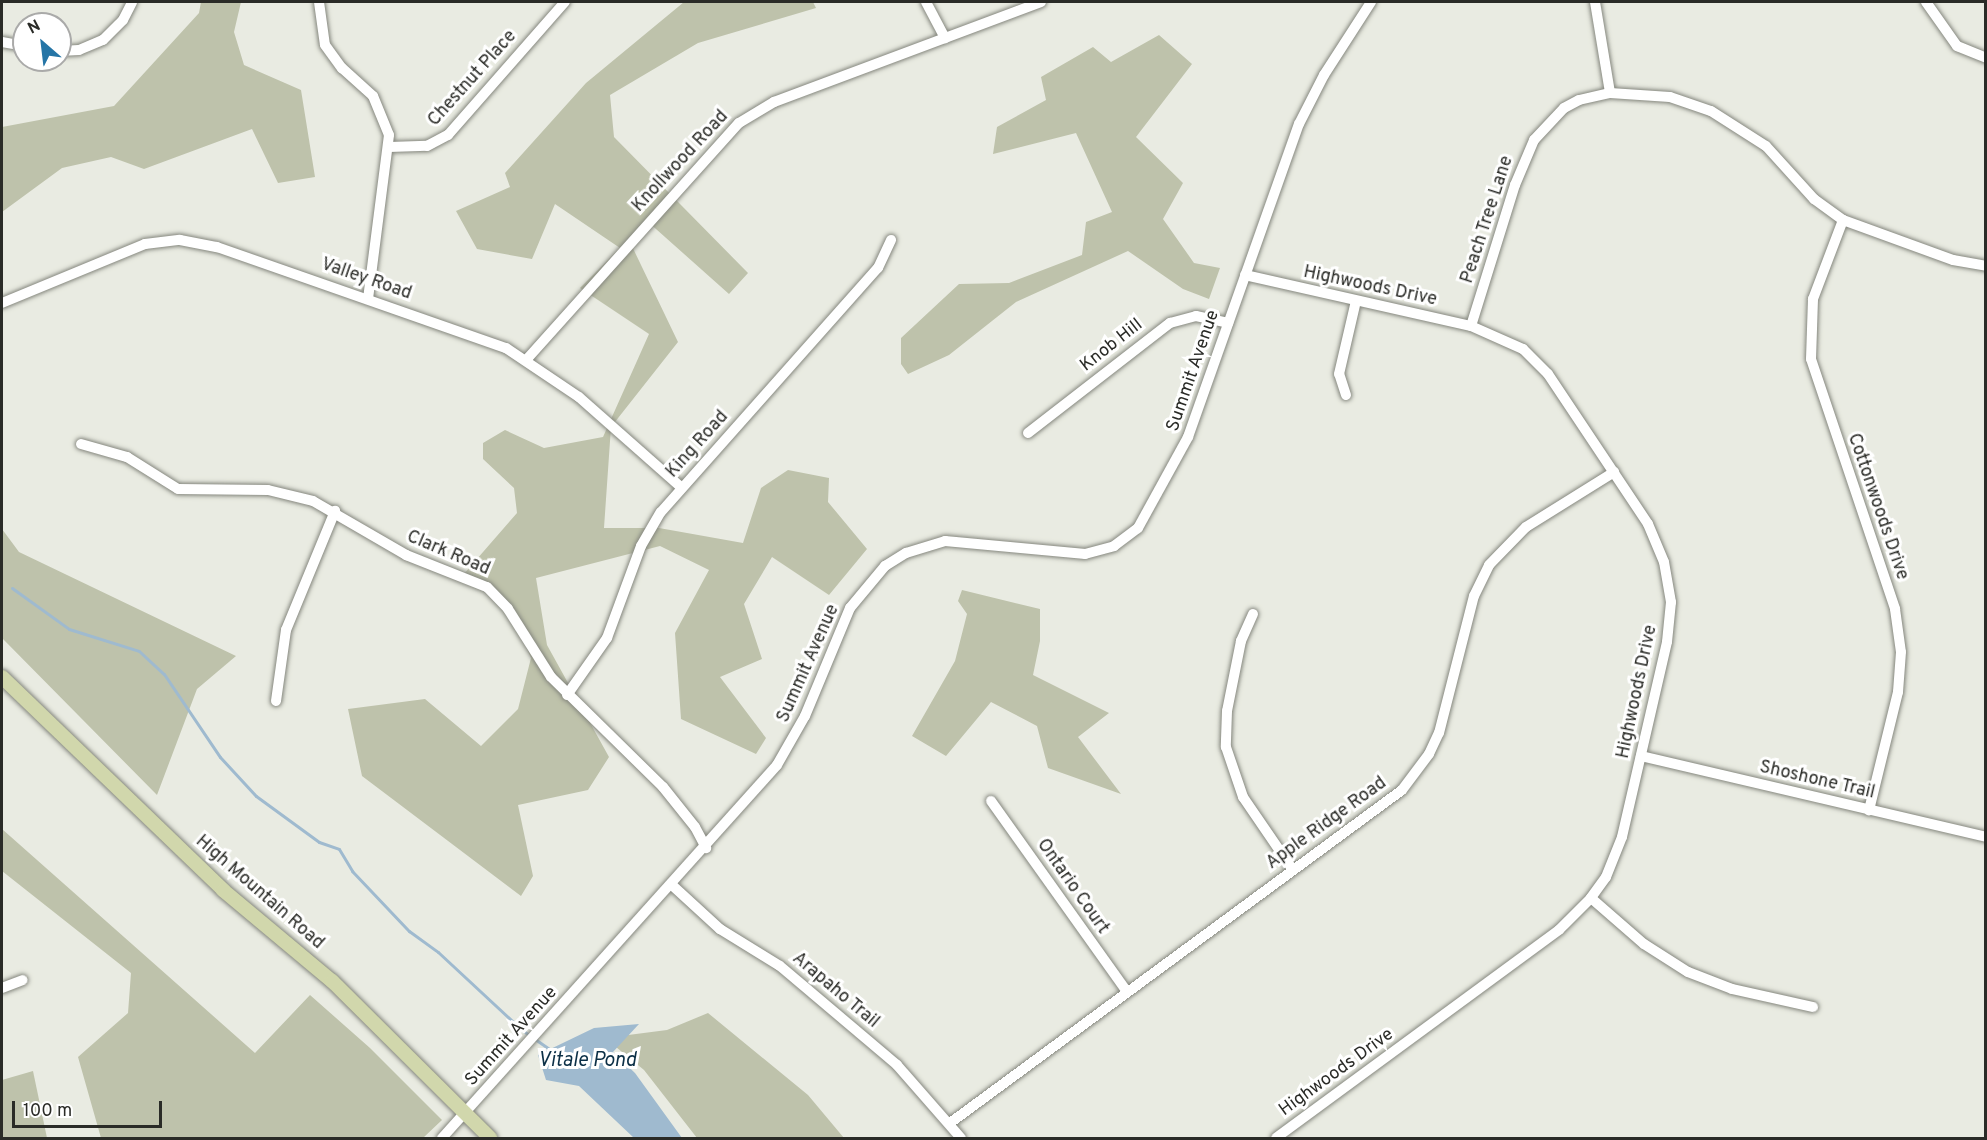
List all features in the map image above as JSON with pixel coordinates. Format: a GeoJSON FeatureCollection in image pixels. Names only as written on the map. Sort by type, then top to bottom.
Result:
{"type":"FeatureCollection","features":[{"type":"Feature","properties":{"kind":"main road","name":"High Mountain Road"},"geometry":{"type":"LineString","coordinates":[[2,677],[223,890],[332,981],[490,1138]]}},
{"type":"Feature","properties":{"kind":"street"},"geometry":{"type":"LineString","coordinates":[[72,50],[79,50],[103,40],[123,20],[132,2]]}},
{"type":"Feature","properties":{"kind":"street"},"geometry":{"type":"LineString","coordinates":[[319,2],[325,45],[342,68],[364,86],[381,108],[389,147],[368,298]]}},
{"type":"Feature","properties":{"kind":"street","name":"Chestnut Place"},"geometry":{"type":"LineString","coordinates":[[389,147],[427,147],[448,135],[565,2]]}},
{"type":"Feature","properties":{"kind":"street"},"geometry":{"type":"LineString","coordinates":[[926,2],[945,38]]}},
{"type":"Feature","properties":{"kind":"street","name":"Knollwood Road"},"geometry":{"type":"LineString","coordinates":[[526,359],[739,123],[774,102],[1041,2]]}},
{"type":"Feature","properties":{"kind":"street","name":"Summit Avenue"},"geometry":{"type":"LineString","coordinates":[[442,1138],[760,788],[791,744],[850,608],[885,566],[906,553],[945,541],[1085,554],[1114,546],[1138,528],[1188,437],[1299,124],[1324,75],[1371,2]]}},
{"type":"Feature","properties":{"kind":"street"},"geometry":{"type":"LineString","coordinates":[[1594,2],[1610,93]]}},
{"type":"Feature","properties":{"kind":"street"},"geometry":{"type":"LineString","coordinates":[[1926,2],[1958,46],[1986,58]]}},
{"type":"Feature","properties":{"kind":"street","name":"Peach Tree Lane"},"geometry":{"type":"LineString","coordinates":[[1472,326],[1515,185],[1534,140],[1564,108],[1610,93],[1670,97],[1731,120],[1766,146],[1814,199],[1843,220],[1953,260],[1986,266]]}},
{"type":"Feature","properties":{"kind":"street","name":"Cottonwoods Drive"},"geometry":{"type":"LineString","coordinates":[[1843,220],[1813,299],[1811,359],[1895,609],[1901,652],[1898,692],[1869,810]]}},
{"type":"Feature","properties":{"kind":"street","name":"Valley Road"},"geometry":{"type":"LineString","coordinates":[[2,303],[129,248],[180,240],[217,247],[477,335],[526,359],[579,397],[682,488]]}},
{"type":"Feature","properties":{"kind":"street","name":"King Road"},"geometry":{"type":"LineString","coordinates":[[567,695],[607,638],[650,528],[682,488],[878,268],[891,240]]}},
{"type":"Feature","properties":{"kind":"street","name":"Highwoods Drive"},"geometry":{"type":"LineString","coordinates":[[1245,275],[1472,326],[1508,339],[1536,361],[1614,472],[1648,524],[1669,582],[1667,642],[1622,837],[1606,877],[1591,898],[1559,930],[1276,1138]]}},
{"type":"Feature","properties":{"kind":"street"},"geometry":{"type":"LineString","coordinates":[[1346,395],[1339,374],[1356,301]]}},
{"type":"Feature","properties":{"kind":"street","name":"Knob Hill"},"geometry":{"type":"LineString","coordinates":[[1028,434],[1170,323],[1196,316],[1228,323]]}},
{"type":"Feature","properties":{"kind":"street","name":"Clark Road"},"geometry":{"type":"LineString","coordinates":[[81,444],[127,457],[178,489],[268,490],[335,511],[397,550],[487,587],[508,609],[538,659],[567,695],[649,771],[695,827],[705,848]]}},
{"type":"Feature","properties":{"kind":"street","name":"Apple Ridge Road"},"geometry":{"type":"LineString","coordinates":[[950,1123],[1386,804],[1429,754],[1446,712],[1474,596],[1500,550],[1526,526],[1614,472]]}},
{"type":"Feature","properties":{"kind":"street"},"geometry":{"type":"LineString","coordinates":[[276,701],[286,630],[335,511]]}},
{"type":"Feature","properties":{"kind":"street"},"geometry":{"type":"LineString","coordinates":[[1253,614],[1239,651],[1227,711],[1226,747],[1243,797],[1293,870]]}},
{"type":"Feature","properties":{"kind":"street","name":"Shoshone Trail"},"geometry":{"type":"LineString","coordinates":[[1641,756],[1986,837]]}},
{"type":"Feature","properties":{"kind":"street","name":"Ontario Court"},"geometry":{"type":"LineString","coordinates":[[991,801],[1127,992]]}},
{"type":"Feature","properties":{"kind":"street","name":"Arapaho Trail"},"geometry":{"type":"LineString","coordinates":[[673,886],[720,929],[780,966],[897,1065],[961,1138]]}},
{"type":"Feature","properties":{"kind":"street"},"geometry":{"type":"LineString","coordinates":[[1591,898],[1644,944],[1688,972],[1732,989],[1814,1007]]}},
{"type":"Feature","properties":{"kind":"street"},"geometry":{"type":"LineString","coordinates":[[2,988],[23,980]]}},
{"type":"Feature","properties":{"kind":"green space"},"geometry":{"type":"Polygon","coordinates":[[[201,2],[241,2],[234,32],[244,65],[301,90],[315,177],[278,183],[252,129],[144,169],[111,157],[62,168],[2,212],[2,127],[114,106],[199,13],[201,2]]]}},
{"type":"Feature","properties":{"kind":"green space"},"geometry":{"type":"Polygon","coordinates":[[[684,2],[813,2],[816,8],[698,43],[610,95],[614,137],[748,273],[729,294],[647,221],[629,240],[678,342],[611,427],[604,528],[659,528],[743,543],[761,488],[788,470],[829,478],[828,502],[867,549],[829,595],[772,557],[744,604],[762,659],[720,677],[766,738],[756,754],[681,719],[675,633],[709,570],[660,546],[536,578],[547,645],[609,757],[588,790],[518,805],[533,876],[521,896],[362,776],[348,709],[425,699],[481,746],[518,709],[531,658],[510,610],[463,575],[517,513],[514,488],[483,459],[483,443],[505,430],[544,448],[603,437],[649,334],[580,288],[620,248],[555,204],[532,259],[477,249],[456,211],[510,187],[505,173],[586,83],[684,2]]]}},
{"type":"Feature","properties":{"kind":"green space"},"geometry":{"type":"Polygon","coordinates":[[[1159,35],[1192,64],[1136,137],[1183,183],[1163,219],[1194,263],[1220,268],[1209,299],[1183,289],[1128,251],[1016,302],[949,355],[908,374],[901,364],[901,338],[959,284],[1009,283],[1082,255],[1086,222],[1112,212],[1076,133],[993,154],[997,127],[1046,100],[1041,77],[1093,47],[1111,62],[1159,35]]]}},
{"type":"Feature","properties":{"kind":"green space"},"geometry":{"type":"Polygon","coordinates":[[[2,529],[19,552],[236,656],[197,689],[157,795],[2,638],[2,529]]]}},
{"type":"Feature","properties":{"kind":"green space"},"geometry":{"type":"Polygon","coordinates":[[[962,590],[1040,609],[1040,641],[1033,675],[1109,713],[1078,737],[1121,794],[1048,768],[1037,726],[991,702],[946,756],[912,736],[955,661],[967,614],[958,601],[962,590]]]}},
{"type":"Feature","properties":{"kind":"green space"},"geometry":{"type":"Polygon","coordinates":[[[2,829],[255,1053],[310,995],[370,1048],[442,1120],[423,1138],[101,1138],[78,1057],[128,1013],[131,973],[2,871],[2,829]]]}},
{"type":"Feature","properties":{"kind":"green space"},"geometry":{"type":"Polygon","coordinates":[[[708,1013],[808,1095],[844,1138],[697,1138],[644,1070],[605,1038],[667,1030],[708,1013]]]}},
{"type":"Feature","properties":{"kind":"green space"},"geometry":{"type":"Polygon","coordinates":[[[33,1071],[47,1138],[2,1138],[2,1080],[33,1071]]]}},
{"type":"Feature","properties":{"kind":"water","name":"Vitale Pond"},"geometry":{"type":"Polygon","coordinates":[[[639,1024],[613,1052],[635,1073],[682,1138],[634,1138],[579,1086],[546,1080],[538,1055],[594,1028],[639,1024]]]}},
{"type":"Feature","properties":{"kind":"waterway"},"geometry":{"type":"LineString","coordinates":[[12,588],[69,629],[139,651],[164,674],[220,757],[256,796],[319,842],[339,849],[352,871],[409,931],[438,952],[522,1030],[551,1050]]}}]}
